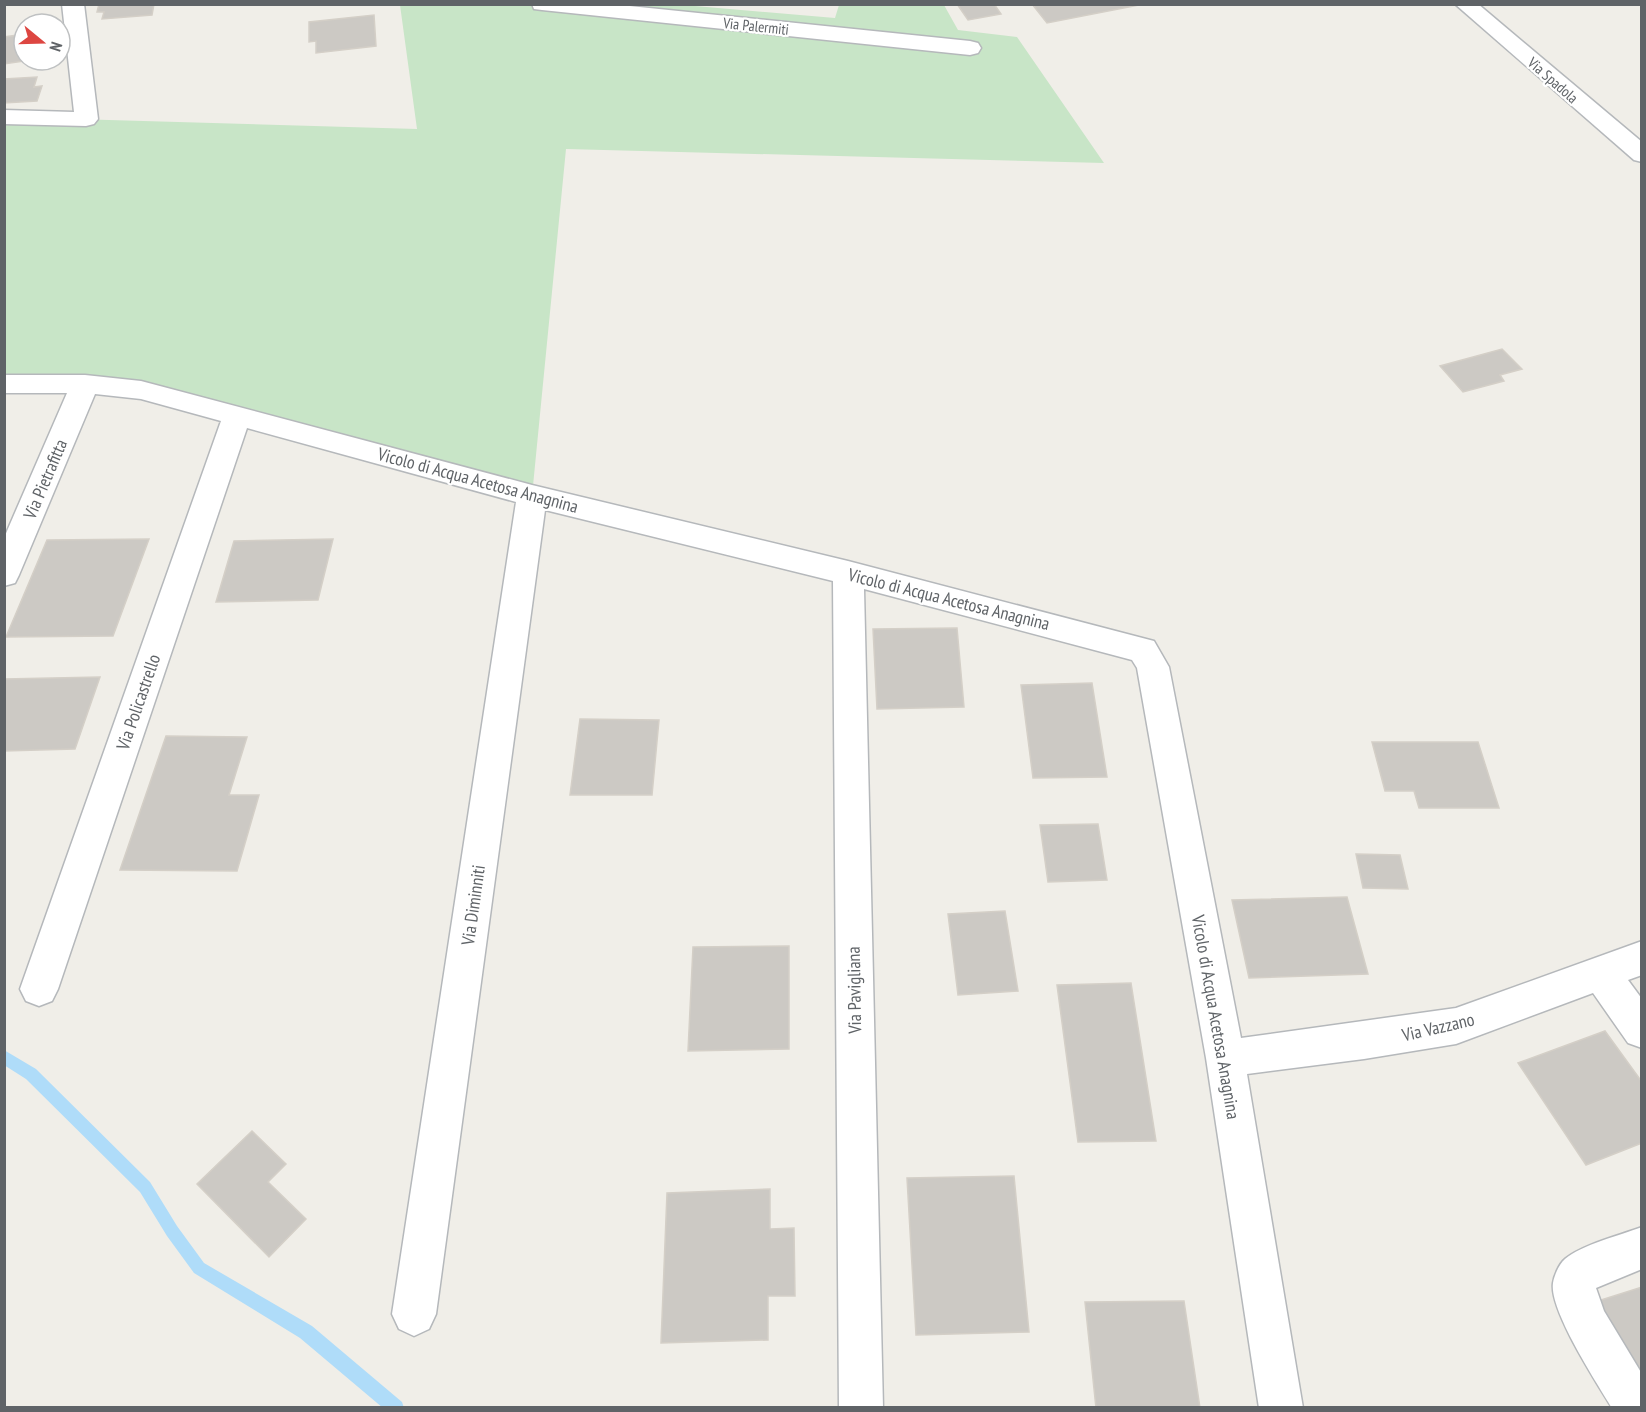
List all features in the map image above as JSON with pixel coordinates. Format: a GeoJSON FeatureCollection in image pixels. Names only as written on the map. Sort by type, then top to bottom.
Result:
{"type":"FeatureCollection","features":[{"type":"Feature","properties":{"kind":"street"},"geometry":{"type":"LineString","coordinates":[[4,117],[86,119],[73,4]]}},
{"type":"Feature","properties":{"kind":"street","name":"Via Palermiti"},"geometry":{"type":"LineString","coordinates":[[542,4],[970,48]]}},
{"type":"Feature","properties":{"kind":"street","name":"Via Spadola"},"geometry":{"type":"LineString","coordinates":[[1465,4],[1641,155]]}},
{"type":"Feature","properties":{"kind":"street","name":"Vicolo di Acqua Acetosa Anagnina"},"geometry":{"type":"LineString","coordinates":[[4,384],[85,384],[141,390],[532,496],[848,573],[1138,648],[1148,656],[1153,667],[1225,1058],[1281,1407]]}},
{"type":"Feature","properties":{"kind":"street","name":"Via Pietrafitta"},"geometry":{"type":"LineString","coordinates":[[4,575],[85,384]]}},
{"type":"Feature","properties":{"kind":"street","name":"Via Policastrello"},"geometry":{"type":"LineString","coordinates":[[39,989],[237,415]]}},
{"type":"Feature","properties":{"kind":"street","name":"Via Diminniti"},"geometry":{"type":"LineString","coordinates":[[414,1314],[532,496]]}},
{"type":"Feature","properties":{"kind":"street","name":"Via Pavigliana"},"geometry":{"type":"LineString","coordinates":[[848,573],[861,1407]]}},
{"type":"Feature","properties":{"kind":"street","name":"Via Vazzano"},"geometry":{"type":"LineString","coordinates":[[1225,1058],[1364,1041],[1456,1026],[1641,958]]}},
{"type":"Feature","properties":{"kind":"street"},"geometry":{"type":"LineString","coordinates":[[1600,973],[1641,1030]]}},
{"type":"Feature","properties":{"kind":"street"},"geometry":{"type":"LineString","coordinates":[[1637,1407],[1578,1306],[1574,1285],[1578,1276],[1585,1270],[1641,1248]]}},
{"type":"Feature","properties":{"kind":"green space"},"geometry":{"type":"Polygon","coordinates":[[[672,4],[835,18],[839,5],[944,5],[958,30],[1017,37],[1104,163],[566,149],[532,496],[141,390],[5,384],[5,117],[417,129],[400,5],[672,4]]]}},
{"type":"Feature","properties":{"kind":"building"},"geometry":{"type":"Polygon","coordinates":[[[99,4],[154,4],[152,15],[102,19],[104,12],[97,12],[99,4]]]}},
{"type":"Feature","properties":{"kind":"building"},"geometry":{"type":"Polygon","coordinates":[[[957,4],[994,4],[1001,14],[968,20],[957,4]]]}},
{"type":"Feature","properties":{"kind":"building"},"geometry":{"type":"Polygon","coordinates":[[[1032,4],[1144,4],[1047,23],[1032,4]]]}},
{"type":"Feature","properties":{"kind":"building"},"geometry":{"type":"Polygon","coordinates":[[[374,15],[376,46],[316,53],[316,41],[309,42],[309,22],[374,15]]]}},
{"type":"Feature","properties":{"kind":"building"},"geometry":{"type":"Polygon","coordinates":[[[12,36],[12,63],[4,64],[4,37],[12,36]]]}},
{"type":"Feature","properties":{"kind":"building"},"geometry":{"type":"Polygon","coordinates":[[[37,77],[34,87],[42,86],[37,101],[4,103],[4,79],[37,77]]]}},
{"type":"Feature","properties":{"kind":"building"},"geometry":{"type":"Polygon","coordinates":[[[1502,349],[1522,369],[1500,375],[1504,381],[1463,392],[1440,366],[1502,349]]]}},
{"type":"Feature","properties":{"kind":"building"},"geometry":{"type":"Polygon","coordinates":[[[149,539],[113,636],[6,637],[47,540],[149,539]]]}},
{"type":"Feature","properties":{"kind":"building"},"geometry":{"type":"Polygon","coordinates":[[[333,539],[318,600],[216,602],[234,541],[333,539]]]}},
{"type":"Feature","properties":{"kind":"building"},"geometry":{"type":"Polygon","coordinates":[[[957,628],[964,707],[877,709],[873,629],[957,628]]]}},
{"type":"Feature","properties":{"kind":"building"},"geometry":{"type":"Polygon","coordinates":[[[100,677],[75,749],[4,751],[4,679],[100,677]]]}},
{"type":"Feature","properties":{"kind":"building"},"geometry":{"type":"Polygon","coordinates":[[[1092,683],[1107,777],[1033,778],[1021,685],[1092,683]]]}},
{"type":"Feature","properties":{"kind":"building"},"geometry":{"type":"Polygon","coordinates":[[[580,719],[659,720],[652,795],[570,795],[580,719]]]}},
{"type":"Feature","properties":{"kind":"building"},"geometry":{"type":"Polygon","coordinates":[[[166,736],[247,737],[229,795],[259,795],[237,871],[120,870],[166,736]]]}},
{"type":"Feature","properties":{"kind":"building"},"geometry":{"type":"Polygon","coordinates":[[[1372,742],[1478,742],[1499,808],[1419,808],[1414,791],[1385,791],[1372,742]]]}},
{"type":"Feature","properties":{"kind":"building"},"geometry":{"type":"Polygon","coordinates":[[[1098,824],[1107,880],[1048,882],[1040,825],[1098,824]]]}},
{"type":"Feature","properties":{"kind":"building"},"geometry":{"type":"Polygon","coordinates":[[[1356,854],[1400,855],[1408,889],[1363,888],[1356,854]]]}},
{"type":"Feature","properties":{"kind":"building"},"geometry":{"type":"Polygon","coordinates":[[[1347,897],[1368,974],[1249,978],[1232,900],[1347,897]]]}},
{"type":"Feature","properties":{"kind":"building"},"geometry":{"type":"Polygon","coordinates":[[[1005,911],[1018,991],[958,995],[948,914],[1005,911]]]}},
{"type":"Feature","properties":{"kind":"building"},"geometry":{"type":"Polygon","coordinates":[[[789,946],[789,1049],[688,1051],[693,947],[789,946]]]}},
{"type":"Feature","properties":{"kind":"building"},"geometry":{"type":"Polygon","coordinates":[[[1131,983],[1156,1141],[1078,1142],[1057,985],[1131,983]]]}},
{"type":"Feature","properties":{"kind":"building"},"geometry":{"type":"Polygon","coordinates":[[[1605,1031],[1642,1082],[1642,1143],[1586,1165],[1518,1063],[1605,1031]]]}},
{"type":"Feature","properties":{"kind":"building"},"geometry":{"type":"Polygon","coordinates":[[[252,1131],[286,1164],[268,1182],[306,1219],[269,1257],[197,1184],[252,1131]]]}},
{"type":"Feature","properties":{"kind":"building"},"geometry":{"type":"Polygon","coordinates":[[[1014,1176],[1029,1332],[916,1335],[907,1178],[1014,1176]]]}},
{"type":"Feature","properties":{"kind":"building"},"geometry":{"type":"Polygon","coordinates":[[[770,1189],[770,1229],[794,1228],[795,1296],[768,1296],[768,1340],[661,1343],[667,1193],[770,1189]]]}},
{"type":"Feature","properties":{"kind":"building"},"geometry":{"type":"Polygon","coordinates":[[[1642,1287],[1642,1376],[1598,1301],[1642,1287]]]}},
{"type":"Feature","properties":{"kind":"building"},"geometry":{"type":"Polygon","coordinates":[[[1184,1301],[1200,1408],[1096,1408],[1085,1302],[1184,1301]]]}},
{"type":"Feature","properties":{"kind":"waterway"},"geometry":{"type":"LineString","coordinates":[[4,1057],[31,1074],[145,1187],[172,1231],[199,1268],[306,1332],[396,1408]]}}]}
